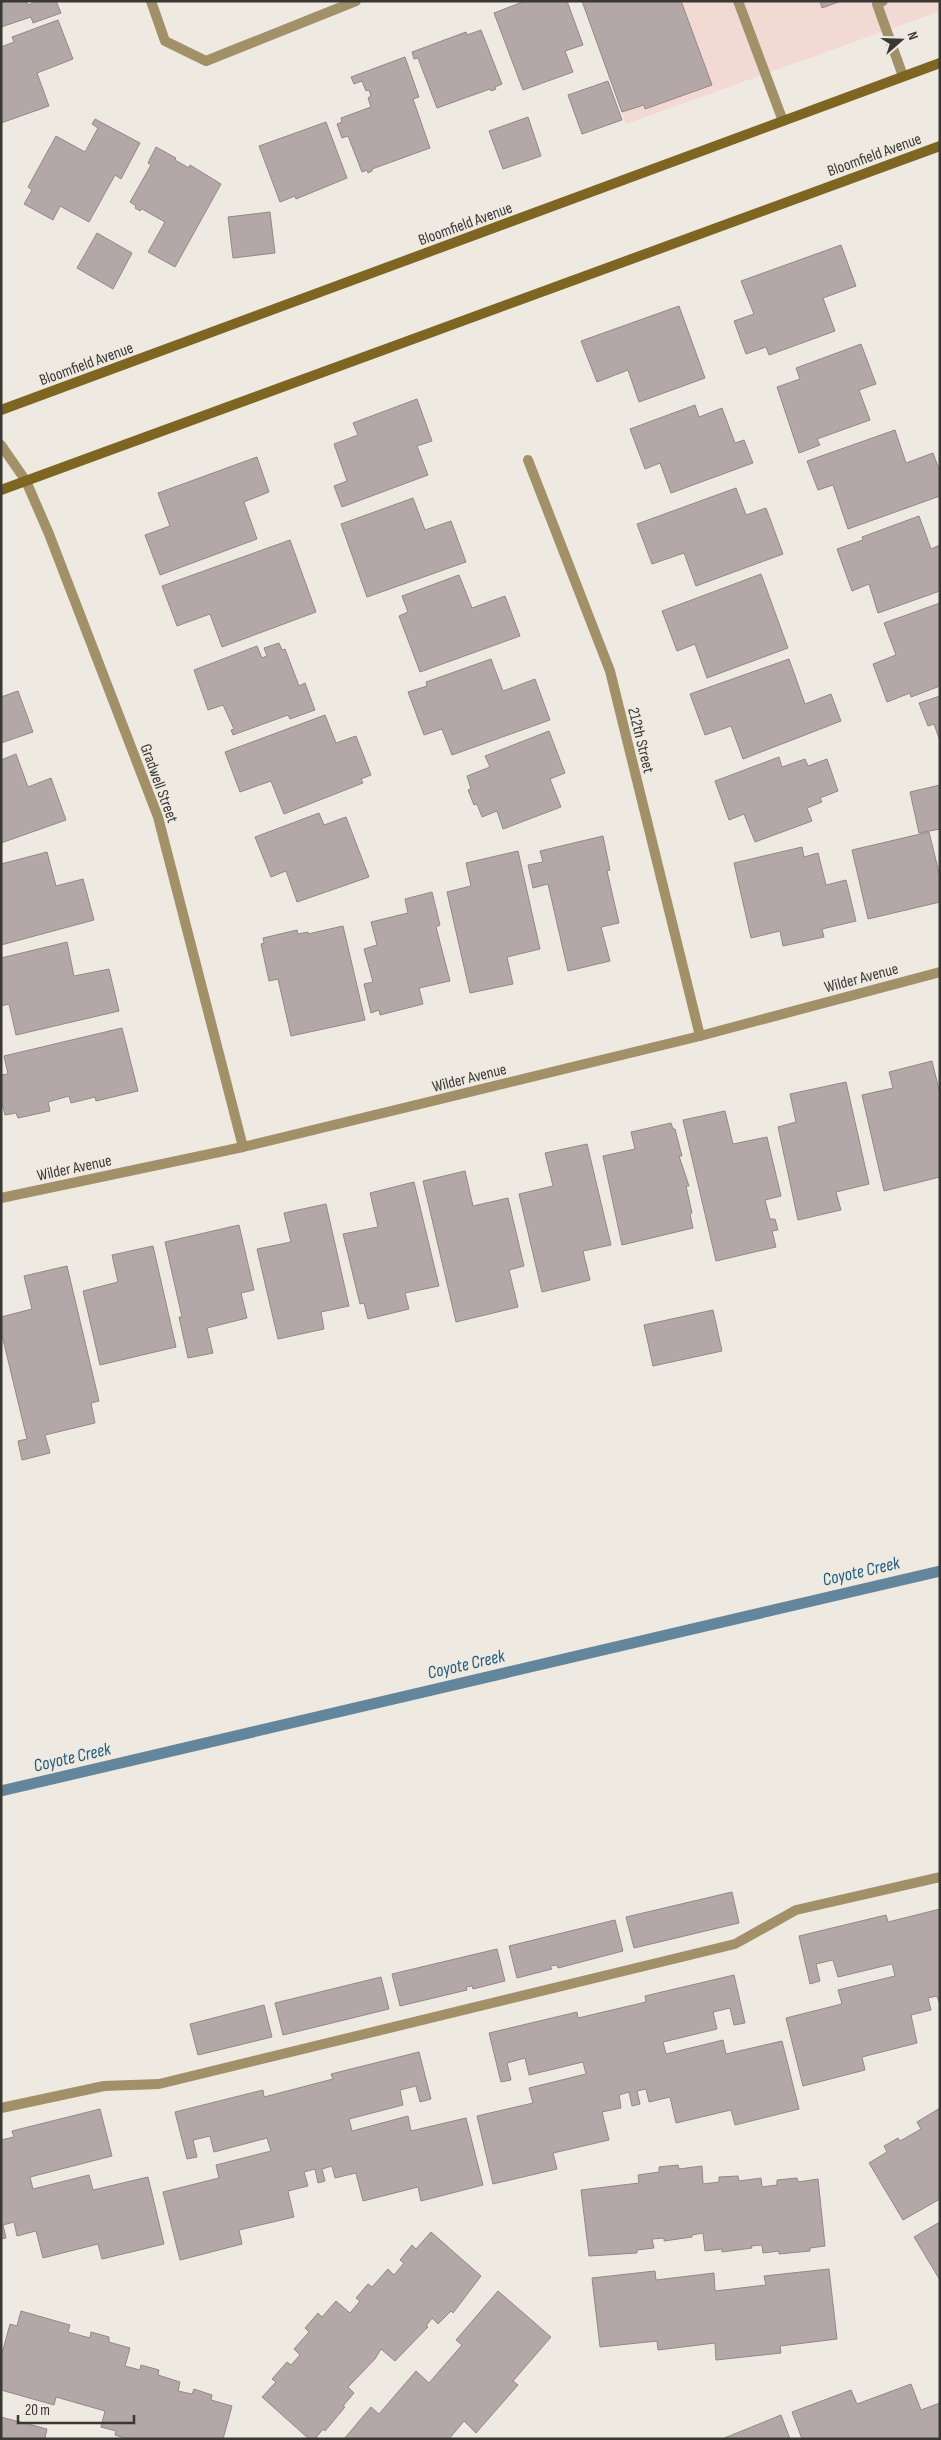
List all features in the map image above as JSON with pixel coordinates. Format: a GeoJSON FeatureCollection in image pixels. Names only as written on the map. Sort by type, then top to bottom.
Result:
{"type":"FeatureCollection","features":[{"type":"Feature","properties":{"kind":"street"},"geometry":{"type":"LineString","coordinates":[[151,1],[165,41],[206,61],[356,1]]}},
{"type":"Feature","properties":{"kind":"street"},"geometry":{"type":"LineString","coordinates":[[738,1],[783,121]]}},
{"type":"Feature","properties":{"kind":"street"},"geometry":{"type":"LineString","coordinates":[[883,1],[877,4],[903,76]]}},
{"type":"Feature","properties":{"kind":"street","name":"Bloomfield Avenue"},"geometry":{"type":"LineString","coordinates":[[1,410],[940,63]]}},
{"type":"Feature","properties":{"kind":"street","name":"Bloomfield Avenue"},"geometry":{"type":"LineString","coordinates":[[1,490],[940,146]]}},
{"type":"Feature","properties":{"kind":"street","name":"Gradwell Street"},"geometry":{"type":"LineString","coordinates":[[1,446],[26,481],[49,534],[158,817],[243,1147]]}},
{"type":"Feature","properties":{"kind":"street","name":"212th Street"},"geometry":{"type":"LineString","coordinates":[[528,460],[610,671],[700,1036]]}},
{"type":"Feature","properties":{"kind":"street","name":"Wilder Avenue"},"geometry":{"type":"LineString","coordinates":[[1,1198],[243,1147],[700,1036],[940,972]]}},
{"type":"Feature","properties":{"kind":"street"},"geometry":{"type":"LineString","coordinates":[[1,2108],[104,2086],[159,2084],[735,1944],[796,1910],[940,1877]]}},
{"type":"Feature","properties":{"kind":"shaded area"},"geometry":{"type":"Polygon","coordinates":[[[582,1],[940,1],[940,11],[626,124],[582,1]]]}},
{"type":"Feature","properties":{"kind":"building"},"geometry":{"type":"Polygon","coordinates":[[[1,1],[26,1],[28,5],[38,1],[56,1],[61,13],[33,23],[31,17],[1,27],[1,1]]]}},
{"type":"Feature","properties":{"kind":"building"},"geometry":{"type":"Polygon","coordinates":[[[525,1],[567,1],[583,45],[565,51],[573,72],[523,90],[494,13],[525,1]]]}},
{"type":"Feature","properties":{"kind":"building"},"geometry":{"type":"Polygon","coordinates":[[[582,1],[681,1],[712,85],[645,109],[644,105],[622,112],[582,1]]]}},
{"type":"Feature","properties":{"kind":"building"},"geometry":{"type":"Polygon","coordinates":[[[820,1],[841,1],[822,8],[820,1]]]}},
{"type":"Feature","properties":{"kind":"building"},"geometry":{"type":"Polygon","coordinates":[[[58,20],[73,59],[37,73],[49,106],[1,123],[1,47],[14,42],[12,37],[58,20]]]}},
{"type":"Feature","properties":{"kind":"building"},"geometry":{"type":"Polygon","coordinates":[[[481,30],[502,84],[491,91],[490,89],[437,108],[418,58],[414,59],[412,52],[466,32],[467,35],[481,30]]]}},
{"type":"Feature","properties":{"kind":"building"},"geometry":{"type":"Polygon","coordinates":[[[405,57],[419,97],[413,99],[430,148],[372,169],[368,173],[367,170],[362,172],[348,136],[342,138],[337,124],[342,122],[341,118],[371,107],[368,98],[371,96],[369,90],[366,91],[362,81],[354,84],[351,77],[405,57]]]}},
{"type":"Feature","properties":{"kind":"building"},"geometry":{"type":"Polygon","coordinates":[[[608,81],[622,120],[582,134],[568,95],[608,81]]]}},
{"type":"Feature","properties":{"kind":"building"},"geometry":{"type":"Polygon","coordinates":[[[528,117],[541,156],[503,169],[489,131],[528,117]]]}},
{"type":"Feature","properties":{"kind":"building"},"geometry":{"type":"Polygon","coordinates":[[[95,119],[140,143],[121,179],[115,175],[89,222],[60,206],[53,220],[24,204],[32,190],[28,187],[56,136],[85,152],[98,128],[92,124],[95,119]]]}},
{"type":"Feature","properties":{"kind":"building"},"geometry":{"type":"Polygon","coordinates":[[[326,122],[347,178],[296,199],[295,196],[280,202],[259,146],[326,122]]]}},
{"type":"Feature","properties":{"kind":"building"},"geometry":{"type":"Polygon","coordinates":[[[156,147],[189,168],[190,165],[221,184],[175,267],[148,252],[165,222],[142,209],[140,211],[130,202],[151,165],[148,163],[156,147]]]}},
{"type":"Feature","properties":{"kind":"building"},"geometry":{"type":"Polygon","coordinates":[[[270,212],[275,253],[233,258],[228,217],[270,212]]]}},
{"type":"Feature","properties":{"kind":"building"},"geometry":{"type":"Polygon","coordinates":[[[97,233],[132,253],[113,289],[77,268],[97,233]]]}},
{"type":"Feature","properties":{"kind":"building"},"geometry":{"type":"Polygon","coordinates":[[[841,245],[856,286],[823,298],[835,331],[769,355],[766,347],[746,354],[734,321],[754,314],[741,281],[841,245]]]}},
{"type":"Feature","properties":{"kind":"building"},"geometry":{"type":"Polygon","coordinates":[[[679,306],[705,378],[639,402],[628,370],[597,382],[581,341],[679,306]]]}},
{"type":"Feature","properties":{"kind":"building"},"geometry":{"type":"Polygon","coordinates":[[[861,344],[876,384],[859,390],[870,420],[817,439],[820,445],[799,453],[777,387],[800,379],[796,368],[861,344]]]}},
{"type":"Feature","properties":{"kind":"building"},"geometry":{"type":"Polygon","coordinates":[[[417,399],[432,441],[417,446],[428,475],[342,507],[334,486],[347,481],[334,444],[358,435],[353,423],[417,399]]]}},
{"type":"Feature","properties":{"kind":"building"},"geometry":{"type":"Polygon","coordinates":[[[695,405],[699,417],[722,408],[735,443],[744,440],[753,463],[671,493],[660,463],[645,469],[630,429],[695,405]]]}},
{"type":"Feature","properties":{"kind":"building"},"geometry":{"type":"Polygon","coordinates":[[[895,430],[906,463],[933,453],[940,472],[940,496],[848,529],[833,485],[818,490],[807,461],[895,430]]]}},
{"type":"Feature","properties":{"kind":"building"},"geometry":{"type":"Polygon","coordinates":[[[257,457],[269,492],[244,502],[257,539],[160,575],[145,535],[170,526],[158,493],[257,457]]]}},
{"type":"Feature","properties":{"kind":"building"},"geometry":{"type":"Polygon","coordinates":[[[736,488],[746,515],[766,508],[783,554],[696,586],[684,553],[652,564],[637,524],[736,488]]]}},
{"type":"Feature","properties":{"kind":"building"},"geometry":{"type":"Polygon","coordinates":[[[413,498],[425,530],[451,521],[466,562],[367,597],[341,524],[413,498]]]}},
{"type":"Feature","properties":{"kind":"building"},"geometry":{"type":"Polygon","coordinates":[[[919,516],[931,549],[940,545],[940,591],[878,613],[869,584],[852,591],[837,549],[863,540],[862,537],[919,516]]]}},
{"type":"Feature","properties":{"kind":"building"},"geometry":{"type":"Polygon","coordinates":[[[290,540],[316,612],[222,647],[210,614],[177,626],[162,586],[290,540]]]}},
{"type":"Feature","properties":{"kind":"building"},"geometry":{"type":"Polygon","coordinates":[[[761,574],[788,648],[707,678],[695,644],[677,651],[662,611],[761,574]]]}},
{"type":"Feature","properties":{"kind":"building"},"geometry":{"type":"Polygon","coordinates":[[[459,575],[472,608],[505,596],[520,636],[420,672],[399,616],[408,612],[402,596],[459,575]]]}},
{"type":"Feature","properties":{"kind":"building"},"geometry":{"type":"Polygon","coordinates":[[[940,603],[940,686],[911,697],[910,693],[887,702],[873,664],[896,655],[884,623],[940,603]]]}},
{"type":"Feature","properties":{"kind":"building"},"geometry":{"type":"Polygon","coordinates":[[[279,643],[282,650],[285,649],[299,686],[305,683],[315,710],[290,719],[288,715],[233,735],[231,730],[234,729],[223,705],[208,710],[194,670],[257,646],[262,658],[267,656],[264,648],[279,643]]]}},
{"type":"Feature","properties":{"kind":"building"},"geometry":{"type":"Polygon","coordinates":[[[491,659],[503,691],[535,679],[550,720],[452,755],[442,729],[424,735],[408,692],[427,686],[426,682],[491,659]]]}},
{"type":"Feature","properties":{"kind":"building"},"geometry":{"type":"Polygon","coordinates":[[[789,659],[805,704],[831,694],[841,721],[743,759],[731,726],[705,735],[690,694],[789,659]]]}},
{"type":"Feature","properties":{"kind":"building"},"geometry":{"type":"Polygon","coordinates":[[[18,691],[33,732],[1,743],[1,697],[18,691]]]}},
{"type":"Feature","properties":{"kind":"building"},"geometry":{"type":"Polygon","coordinates":[[[940,696],[940,741],[934,724],[928,726],[919,703],[940,696]]]}},
{"type":"Feature","properties":{"kind":"building"},"geometry":{"type":"Polygon","coordinates":[[[325,715],[336,743],[356,736],[371,775],[361,779],[363,783],[284,814],[271,781],[240,792],[225,752],[325,715]]]}},
{"type":"Feature","properties":{"kind":"building"},"geometry":{"type":"Polygon","coordinates":[[[549,731],[565,773],[550,779],[561,807],[503,829],[497,811],[482,817],[477,804],[474,805],[468,790],[471,789],[467,776],[490,767],[485,756],[549,731]]]}},
{"type":"Feature","properties":{"kind":"building"},"geometry":{"type":"Polygon","coordinates":[[[16,754],[28,787],[51,778],[66,820],[1,843],[1,760],[16,754]]]}},
{"type":"Feature","properties":{"kind":"building"},"geometry":{"type":"Polygon","coordinates":[[[779,757],[782,767],[805,759],[808,766],[827,759],[838,791],[820,798],[822,802],[807,808],[812,821],[755,842],[744,814],[729,820],[715,781],[779,757]]]}},
{"type":"Feature","properties":{"kind":"building"},"geometry":{"type":"Polygon","coordinates":[[[940,785],[940,829],[919,833],[910,792],[940,785]]]}},
{"type":"Feature","properties":{"kind":"building"},"geometry":{"type":"Polygon","coordinates":[[[319,813],[324,825],[346,817],[369,877],[297,902],[286,871],[271,877],[255,837],[319,813]]]}},
{"type":"Feature","properties":{"kind":"building"},"geometry":{"type":"Polygon","coordinates":[[[929,832],[940,877],[940,902],[868,919],[852,850],[929,832]]]}},
{"type":"Feature","properties":{"kind":"building"},"geometry":{"type":"Polygon","coordinates":[[[603,836],[610,870],[607,871],[619,923],[601,927],[610,961],[568,971],[548,884],[533,888],[528,865],[543,862],[540,851],[603,836]]]}},
{"type":"Feature","properties":{"kind":"building"},"geometry":{"type":"Polygon","coordinates":[[[802,847],[804,857],[818,853],[826,885],[846,880],[856,921],[822,929],[824,937],[783,946],[780,931],[751,938],[734,863],[802,847]]]}},
{"type":"Feature","properties":{"kind":"building"},"geometry":{"type":"Polygon","coordinates":[[[518,851],[540,949],[507,957],[513,984],[470,993],[447,892],[471,886],[466,863],[518,851]]]}},
{"type":"Feature","properties":{"kind":"building"},"geometry":{"type":"Polygon","coordinates":[[[47,852],[56,886],[83,879],[94,920],[1,945],[1,864],[47,852]]]}},
{"type":"Feature","properties":{"kind":"building"},"geometry":{"type":"Polygon","coordinates":[[[432,892],[440,925],[436,927],[450,981],[419,988],[423,1004],[380,1015],[379,1010],[371,1013],[364,984],[373,982],[364,949],[377,945],[371,922],[408,913],[405,899],[432,892]]]}},
{"type":"Feature","properties":{"kind":"building"},"geometry":{"type":"Polygon","coordinates":[[[343,926],[365,1020],[291,1036],[278,979],[269,981],[261,944],[264,943],[263,938],[297,930],[298,934],[308,932],[308,934],[343,926]]]}},
{"type":"Feature","properties":{"kind":"building"},"geometry":{"type":"Polygon","coordinates":[[[67,942],[74,976],[109,969],[119,1011],[16,1035],[9,1004],[1,1006],[1,958],[67,942]]]}},
{"type":"Feature","properties":{"kind":"building"},"geometry":{"type":"Polygon","coordinates":[[[122,1028],[138,1091],[96,1101],[95,1097],[71,1103],[69,1096],[48,1102],[50,1111],[18,1118],[16,1113],[5,1115],[1,1099],[1,1075],[8,1074],[4,1056],[122,1028]]]}},
{"type":"Feature","properties":{"kind":"building"},"geometry":{"type":"Polygon","coordinates":[[[932,1061],[940,1094],[940,1177],[884,1191],[862,1095],[893,1088],[889,1072],[932,1061]]]}},
{"type":"Feature","properties":{"kind":"building"},"geometry":{"type":"Polygon","coordinates":[[[846,1082],[869,1184],[836,1192],[841,1210],[798,1220],[778,1127],[796,1122],[790,1094],[846,1082]]]}},
{"type":"Feature","properties":{"kind":"building"},"geometry":{"type":"Polygon","coordinates":[[[725,1111],[733,1144],[767,1137],[781,1196],[765,1200],[770,1219],[775,1219],[778,1230],[772,1231],[776,1247],[716,1261],[683,1120],[725,1111]]]}},
{"type":"Feature","properties":{"kind":"building"},"geometry":{"type":"Polygon","coordinates":[[[671,1123],[673,1129],[675,1129],[682,1156],[679,1156],[689,1186],[686,1186],[693,1228],[622,1245],[603,1156],[635,1149],[631,1132],[671,1123]]]}},
{"type":"Feature","properties":{"kind":"building"},"geometry":{"type":"Polygon","coordinates":[[[587,1144],[611,1245],[583,1251],[590,1280],[542,1292],[519,1194],[553,1186],[545,1153],[587,1144]]]}},
{"type":"Feature","properties":{"kind":"building"},"geometry":{"type":"Polygon","coordinates":[[[465,1171],[473,1206],[508,1198],[524,1266],[509,1270],[518,1307],[456,1322],[423,1181],[465,1171]]]}},
{"type":"Feature","properties":{"kind":"building"},"geometry":{"type":"Polygon","coordinates":[[[414,1182],[439,1286],[405,1293],[409,1309],[368,1319],[364,1303],[360,1304],[343,1234],[378,1227],[370,1193],[414,1182]]]}},
{"type":"Feature","properties":{"kind":"building"},"geometry":{"type":"Polygon","coordinates":[[[326,1204],[349,1306],[321,1312],[324,1329],[278,1339],[257,1249],[291,1242],[284,1213],[326,1204]]]}},
{"type":"Feature","properties":{"kind":"building"},"geometry":{"type":"Polygon","coordinates":[[[239,1225],[254,1290],[241,1293],[247,1318],[207,1328],[213,1353],[188,1358],[179,1317],[182,1317],[165,1242],[239,1225]]]}},
{"type":"Feature","properties":{"kind":"building"},"geometry":{"type":"Polygon","coordinates":[[[153,1246],[176,1347],[100,1365],[83,1291],[118,1282],[112,1255],[153,1246]]]}},
{"type":"Feature","properties":{"kind":"building"},"geometry":{"type":"Polygon","coordinates":[[[67,1266],[99,1401],[91,1403],[95,1423],[45,1435],[50,1453],[22,1460],[18,1441],[27,1439],[1,1331],[1,1317],[32,1309],[24,1276],[67,1266]]]}},
{"type":"Feature","properties":{"kind":"building"},"geometry":{"type":"Polygon","coordinates":[[[713,1310],[722,1351],[653,1366],[644,1325],[713,1310]]]}},
{"type":"Feature","properties":{"kind":"building"},"geometry":{"type":"Polygon","coordinates":[[[732,1892],[739,1923],[634,1948],[626,1917],[732,1892]]]}},
{"type":"Feature","properties":{"kind":"building"},"geometry":{"type":"Polygon","coordinates":[[[940,1909],[940,2005],[937,1996],[928,1998],[931,2010],[911,2015],[917,2043],[862,2057],[865,2070],[803,2086],[786,2018],[842,2004],[838,1990],[895,1976],[892,1964],[838,1977],[833,1960],[816,1964],[820,1981],[810,1984],[799,1936],[886,1915],[888,1922],[940,1909]]]}},
{"type":"Feature","properties":{"kind":"building"},"geometry":{"type":"Polygon","coordinates":[[[615,1920],[623,1951],[558,1968],[557,1965],[550,1966],[552,1969],[517,1978],[509,1946],[615,1920]]]}},
{"type":"Feature","properties":{"kind":"building"},"geometry":{"type":"Polygon","coordinates":[[[497,1949],[505,1981],[473,1989],[472,1986],[466,1987],[467,1990],[400,2006],[392,1974],[497,1949]]]}},
{"type":"Feature","properties":{"kind":"building"},"geometry":{"type":"Polygon","coordinates":[[[734,1975],[745,2023],[734,2025],[730,2008],[713,2012],[717,2029],[663,2042],[666,2054],[723,2040],[726,2054],[782,2041],[799,2109],[735,2125],[731,2110],[676,2123],[670,2097],[649,2102],[646,2089],[637,2091],[640,2104],[632,2106],[629,2092],[619,2095],[621,2108],[602,2112],[609,2140],[553,2153],[557,2169],[493,2184],[477,2116],[533,2103],[529,2088],[586,2074],[583,2062],[529,2075],[525,2058],[507,2063],[511,2080],[501,2082],[489,2033],[577,2012],[578,2018],[646,2002],[645,1996],[734,1975]]]}},
{"type":"Feature","properties":{"kind":"building"},"geometry":{"type":"Polygon","coordinates":[[[381,1977],[389,2009],[283,2035],[275,2003],[381,1977]]]}},
{"type":"Feature","properties":{"kind":"building"},"geometry":{"type":"Polygon","coordinates":[[[264,2005],[272,2037],[198,2055],[190,2024],[264,2005]]]}},
{"type":"Feature","properties":{"kind":"building"},"geometry":{"type":"Polygon","coordinates":[[[419,2052],[431,2099],[420,2102],[416,2086],[400,2090],[403,2105],[349,2119],[352,2131],[408,2116],[411,2131],[466,2118],[483,2185],[421,2201],[418,2187],[363,2201],[356,2173],[335,2178],[332,2166],[322,2169],[325,2181],[318,2183],[315,2169],[304,2172],[308,2186],[288,2191],[294,2217],[239,2230],[242,2244],[180,2260],[163,2192],[219,2178],[216,2165],[271,2151],[267,2138],[214,2152],[210,2136],[193,2140],[197,2157],[187,2159],[175,2112],[263,2090],[264,2097],[333,2079],[331,2074],[419,2052]]]}},
{"type":"Feature","properties":{"kind":"building"},"geometry":{"type":"Polygon","coordinates":[[[940,2108],[940,2199],[903,2220],[869,2163],[887,2152],[884,2146],[898,2138],[900,2141],[921,2129],[917,2122],[940,2108]]]}},
{"type":"Feature","properties":{"kind":"building"},"geometry":{"type":"Polygon","coordinates":[[[100,2109],[112,2156],[30,2177],[33,2189],[89,2175],[93,2190],[148,2177],[164,2244],[102,2259],[98,2244],[43,2258],[36,2231],[17,2236],[14,2222],[3,2225],[6,2238],[1,2239],[1,2140],[14,2137],[12,2131],[100,2109]]]}},
{"type":"Feature","properties":{"kind":"building"},"geometry":{"type":"Polygon","coordinates":[[[678,2165],[679,2169],[702,2166],[703,2184],[719,2182],[719,2177],[738,2176],[739,2181],[761,2178],[762,2187],[777,2185],[777,2180],[797,2178],[798,2182],[818,2179],[825,2246],[810,2248],[810,2251],[779,2254],[779,2251],[763,2253],[762,2245],[722,2252],[722,2249],[705,2251],[703,2233],[692,2235],[692,2237],[664,2241],[664,2238],[652,2239],[654,2248],[637,2250],[637,2253],[589,2256],[581,2190],[639,2183],[638,2175],[659,2172],[659,2167],[678,2165]]]}},
{"type":"Feature","properties":{"kind":"building"},"geometry":{"type":"Polygon","coordinates":[[[940,2222],[940,2280],[914,2237],[940,2222]]]}},
{"type":"Feature","properties":{"kind":"building"},"geometry":{"type":"Polygon","coordinates":[[[431,2232],[481,2276],[453,2313],[451,2311],[438,2324],[432,2318],[426,2326],[428,2327],[395,2361],[381,2349],[375,2359],[348,2387],[354,2393],[343,2406],[345,2407],[325,2431],[323,2429],[315,2439],[309,2439],[262,2397],[276,2382],[272,2379],[287,2362],[291,2365],[300,2355],[294,2349],[309,2332],[305,2328],[318,2313],[322,2317],[336,2301],[350,2313],[360,2301],[356,2298],[368,2284],[372,2287],[388,2269],[394,2275],[404,2263],[400,2260],[412,2245],[416,2249],[431,2232]]]}},
{"type":"Feature","properties":{"kind":"building"},"geometry":{"type":"Polygon","coordinates":[[[829,2269],[837,2339],[780,2346],[781,2353],[716,2360],[715,2343],[658,2350],[657,2341],[600,2347],[592,2278],[655,2271],[656,2280],[714,2273],[715,2291],[766,2285],[764,2276],[829,2269]]]}},
{"type":"Feature","properties":{"kind":"building"},"geometry":{"type":"Polygon","coordinates":[[[498,2291],[551,2337],[513,2381],[518,2385],[476,2433],[464,2421],[449,2439],[344,2439],[371,2407],[379,2414],[416,2371],[429,2383],[462,2345],[456,2340],[498,2291]]]}},
{"type":"Feature","properties":{"kind":"building"},"geometry":{"type":"Polygon","coordinates":[[[21,2311],[70,2325],[68,2332],[90,2338],[91,2332],[109,2337],[109,2342],[130,2348],[125,2366],[140,2370],[141,2365],[159,2370],[158,2375],[180,2382],[178,2391],[192,2394],[194,2389],[212,2395],[211,2400],[232,2406],[223,2439],[128,2439],[115,2435],[116,2431],[101,2427],[105,2411],[56,2397],[54,2405],[1,2390],[1,2357],[10,2324],[17,2326],[21,2311]]]}},
{"type":"Feature","properties":{"kind":"building"},"geometry":{"type":"Polygon","coordinates":[[[911,2384],[921,2410],[940,2403],[940,2439],[802,2439],[792,2412],[851,2390],[857,2404],[911,2384]]]}},
{"type":"Feature","properties":{"kind":"building"},"geometry":{"type":"Polygon","coordinates":[[[781,2415],[790,2439],[722,2439],[781,2415]]]}},
{"type":"Feature","properties":{"kind":"building"},"geometry":{"type":"Polygon","coordinates":[[[1,2417],[47,2429],[45,2438],[48,2439],[1,2439],[1,2417]]]}},
{"type":"Feature","properties":{"kind":"waterway","name":"Coyote Creek"},"geometry":{"type":"LineString","coordinates":[[1,1791],[940,1571]]}}]}
